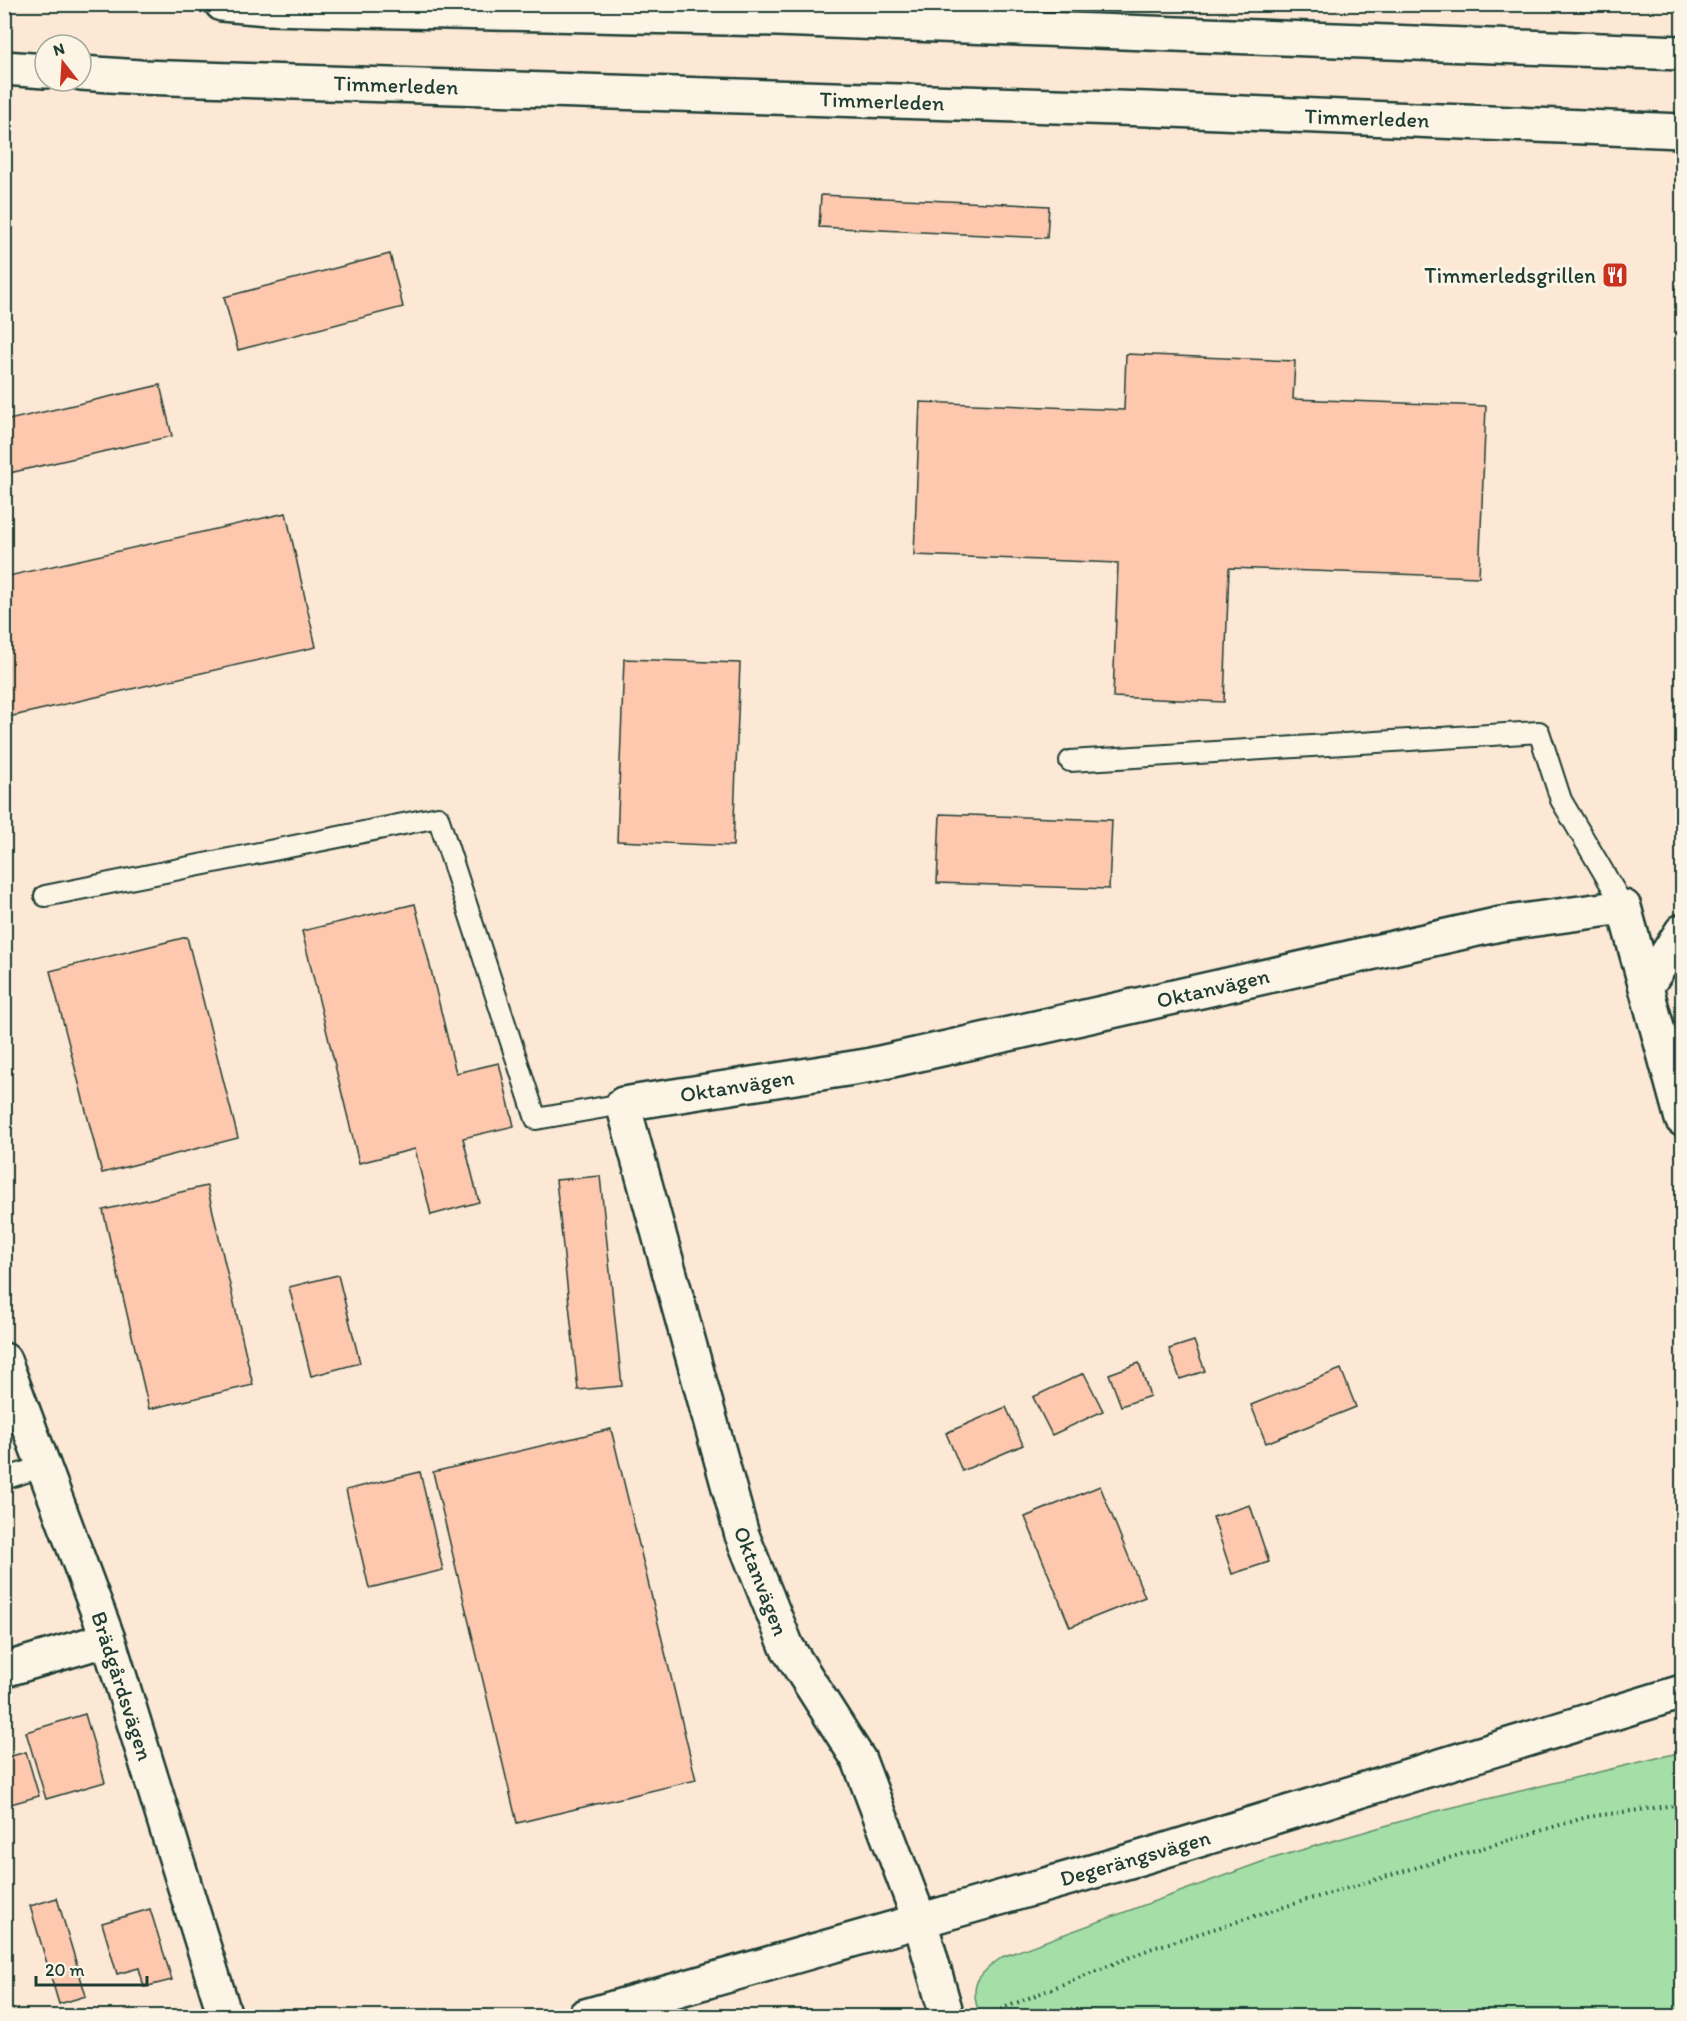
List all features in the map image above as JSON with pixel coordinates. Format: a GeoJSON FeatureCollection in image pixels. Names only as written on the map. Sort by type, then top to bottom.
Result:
{"type":"FeatureCollection","features":[{"type":"Feature","properties":{"kind":"street"},"geometry":{"type":"LineString","coordinates":[[222,4],[267,8],[776,19],[1683,53]]}},
{"type":"Feature","properties":{"kind":"street"},"geometry":{"type":"LineString","coordinates":[[6,69],[33,70]]}},
{"type":"Feature","properties":{"kind":"street","name":"Timmerleden"},"geometry":{"type":"LineString","coordinates":[[93,74],[1135,109],[1683,131]]}},
{"type":"Feature","properties":{"kind":"street"},"geometry":{"type":"LineString","coordinates":[[1624,908],[1683,1119]]}},
{"type":"Feature","properties":{"kind":"street","name":"Oktanvägen"},"geometry":{"type":"LineString","coordinates":[[947,2016],[920,1921],[859,1760],[787,1647],[742,1535],[623,1104],[866,1066],[1500,924],[1624,908]]}},
{"type":"Feature","properties":{"kind":"street"},"geometry":{"type":"LineString","coordinates":[[1646,987],[1683,931]]}},
{"type":"Feature","properties":{"kind":"street","name":"Brädgårdsvägen"},"geometry":{"type":"LineString","coordinates":[[4,1360],[108,1639],[225,2016]]}},
{"type":"Feature","properties":{"kind":"street"},"geometry":{"type":"LineString","coordinates":[[4,1670],[108,1639]]}},
{"type":"Feature","properties":{"kind":"street","name":"Degerängsvägen"},"geometry":{"type":"LineString","coordinates":[[585,2016],[1140,1858],[1683,1692]]}},
{"type":"Feature","properties":{"kind":"lane"},"geometry":{"type":"LineString","coordinates":[[1070,761],[1539,732],[1561,800],[1624,908]]}},
{"type":"Feature","properties":{"kind":"lane"},"geometry":{"type":"LineString","coordinates":[[45,896],[438,817],[536,1119],[623,1104]]}},
{"type":"Feature","properties":{"kind":"lane"},"geometry":{"type":"LineString","coordinates":[[4,1479],[44,1466]]}},
{"type":"Feature","properties":{"kind":"path"},"geometry":{"type":"LineString","coordinates":[[984,2016],[1150,1949],[1290,1905],[1587,1817],[1683,1804]]}},
{"type":"Feature","properties":{"kind":"green space"},"geometry":{"type":"Polygon","coordinates":[[[1682,1752],[1682,2016],[980,2016],[975,1996],[977,1982],[986,1970],[1002,1957],[1267,1860],[1433,1812],[1682,1752]]]}},
{"type":"Feature","properties":{"kind":"building"},"geometry":{"type":"Polygon","coordinates":[[[821,195],[1049,206],[1047,238],[819,227],[821,195]]]}},
{"type":"Feature","properties":{"kind":"building"},"geometry":{"type":"Polygon","coordinates":[[[390,254],[403,307],[238,350],[224,297],[390,254]]]}},
{"type":"Feature","properties":{"kind":"building"},"geometry":{"type":"Polygon","coordinates":[[[1126,354],[1295,361],[1293,399],[1486,406],[1479,577],[1229,568],[1224,702],[1113,697],[1118,563],[914,555],[920,402],[1124,410],[1126,354]]]}},
{"type":"Feature","properties":{"kind":"building"},"geometry":{"type":"Polygon","coordinates":[[[160,385],[172,436],[5,474],[4,421],[160,385]]]}},
{"type":"Feature","properties":{"kind":"building"},"geometry":{"type":"Polygon","coordinates":[[[286,513],[316,647],[4,718],[4,577],[286,513]]]}},
{"type":"Feature","properties":{"kind":"building"},"geometry":{"type":"Polygon","coordinates":[[[624,659],[740,663],[733,846],[617,841],[624,659]]]}},
{"type":"Feature","properties":{"kind":"building"},"geometry":{"type":"Polygon","coordinates":[[[940,814],[1112,820],[1109,889],[937,883],[940,814]]]}},
{"type":"Feature","properties":{"kind":"building"},"geometry":{"type":"Polygon","coordinates":[[[415,904],[456,1073],[499,1063],[514,1126],[463,1138],[479,1202],[431,1215],[415,1149],[359,1163],[302,931],[415,904]]]}},
{"type":"Feature","properties":{"kind":"building"},"geometry":{"type":"Polygon","coordinates":[[[187,937],[238,1138],[102,1173],[50,971],[187,937]]]}},
{"type":"Feature","properties":{"kind":"building"},"geometry":{"type":"Polygon","coordinates":[[[600,1176],[622,1386],[578,1390],[556,1180],[600,1176]]]}},
{"type":"Feature","properties":{"kind":"building"},"geometry":{"type":"Polygon","coordinates":[[[207,1186],[253,1385],[149,1409],[103,1210],[207,1186]]]}},
{"type":"Feature","properties":{"kind":"building"},"geometry":{"type":"Polygon","coordinates":[[[338,1275],[360,1363],[311,1376],[289,1287],[338,1275]]]}},
{"type":"Feature","properties":{"kind":"building"},"geometry":{"type":"Polygon","coordinates":[[[1194,1341],[1205,1371],[1180,1379],[1169,1349],[1194,1341]]]}},
{"type":"Feature","properties":{"kind":"building"},"geometry":{"type":"Polygon","coordinates":[[[1139,1363],[1150,1396],[1121,1406],[1109,1374],[1139,1363]]]}},
{"type":"Feature","properties":{"kind":"building"},"geometry":{"type":"Polygon","coordinates":[[[1341,1369],[1356,1407],[1266,1443],[1251,1405],[1341,1369]]]}},
{"type":"Feature","properties":{"kind":"building"},"geometry":{"type":"Polygon","coordinates":[[[1084,1373],[1103,1411],[1052,1435],[1033,1397],[1084,1373]]]}},
{"type":"Feature","properties":{"kind":"building"},"geometry":{"type":"Polygon","coordinates":[[[1006,1407],[1023,1445],[962,1471],[946,1433],[1006,1407]]]}},
{"type":"Feature","properties":{"kind":"building"},"geometry":{"type":"Polygon","coordinates":[[[611,1429],[696,1780],[517,1823],[433,1472],[611,1429]]]}},
{"type":"Feature","properties":{"kind":"building"},"geometry":{"type":"Polygon","coordinates":[[[420,1472],[443,1570],[369,1588],[346,1490],[420,1472]]]}},
{"type":"Feature","properties":{"kind":"building"},"geometry":{"type":"Polygon","coordinates":[[[1100,1486],[1145,1597],[1070,1627],[1025,1517],[1100,1486]]]}},
{"type":"Feature","properties":{"kind":"building"},"geometry":{"type":"Polygon","coordinates":[[[1250,1505],[1269,1562],[1232,1574],[1213,1517],[1250,1505]]]}},
{"type":"Feature","properties":{"kind":"building"},"geometry":{"type":"Polygon","coordinates":[[[85,1714],[105,1782],[46,1799],[26,1732],[85,1714]]]}},
{"type":"Feature","properties":{"kind":"building"},"geometry":{"type":"Polygon","coordinates":[[[26,1752],[39,1796],[4,1806],[4,1758],[26,1752]]]}},
{"type":"Feature","properties":{"kind":"building"},"geometry":{"type":"Polygon","coordinates":[[[57,1898],[86,1996],[59,2004],[30,1906],[57,1898]]]}},
{"type":"Feature","properties":{"kind":"building"},"geometry":{"type":"Polygon","coordinates":[[[150,1909],[172,1980],[144,1987],[139,1968],[117,1974],[102,1923],[150,1909]]]}},
{"type":"Feature","properties":{"kind":"place","name":"Timmerledsgrillen"},"geometry":{"type":"Point","coordinates":[1615,275]}}]}
